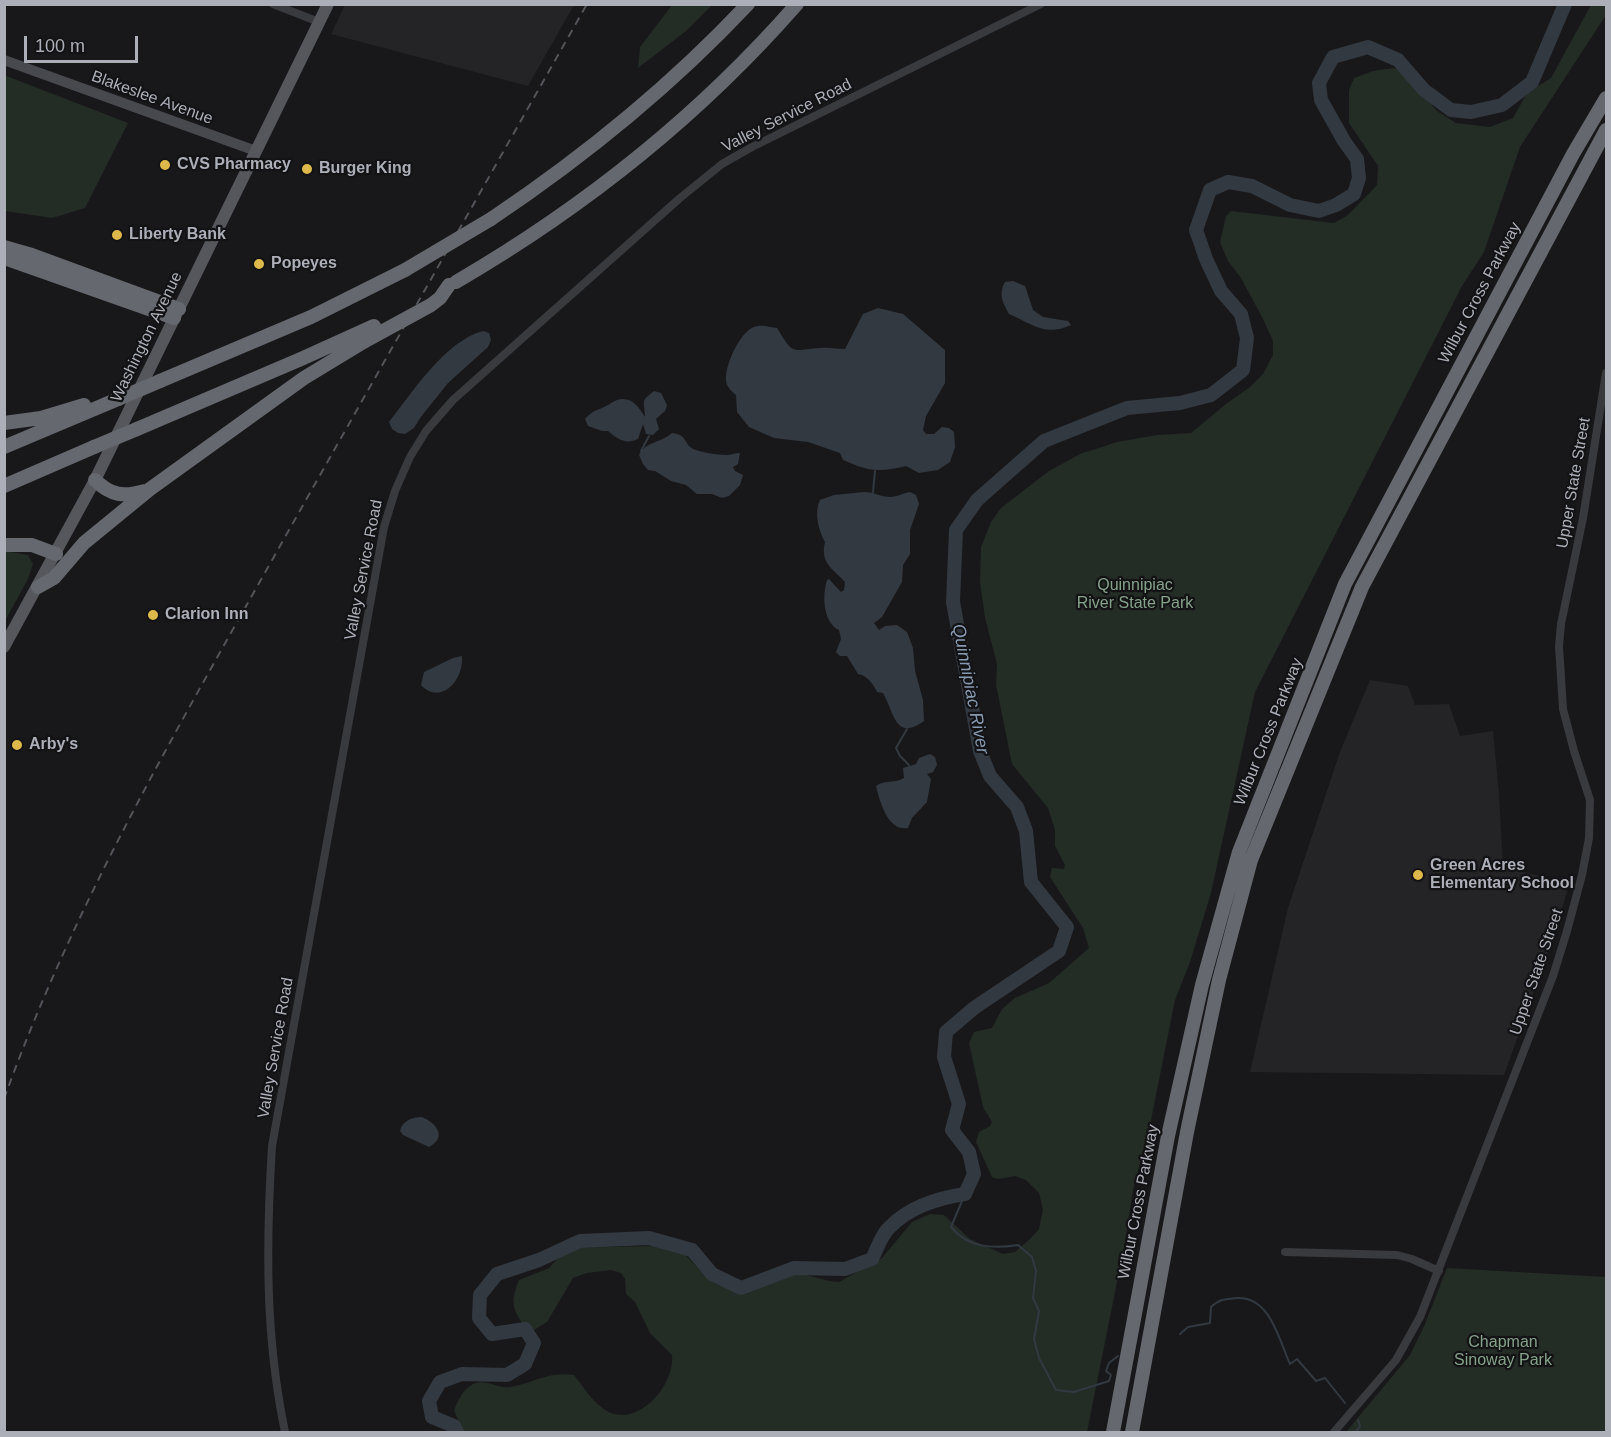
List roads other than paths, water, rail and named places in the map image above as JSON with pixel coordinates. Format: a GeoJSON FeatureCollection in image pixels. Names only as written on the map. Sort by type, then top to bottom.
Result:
{"type":"FeatureCollection","features":[{"type":"Feature","properties":{"kind":"highway"},"geometry":{"type":"LineString","coordinates":[[4,447],[311,316],[405,270],[491,219],[557,173],[632,115],[688,65],[748,4]]}},
{"type":"Feature","properties":{"kind":"highway"},"geometry":{"type":"LineString","coordinates":[[4,486],[292,363],[374,326],[453,284],[552,221],[641,153],[722,82],[797,4]]}},
{"type":"Feature","properties":{"kind":"highway","name":"Wilbur Cross Parkway"},"geometry":{"type":"LineString","coordinates":[[1113,1432],[1168,1136],[1202,985],[1239,852],[1345,584],[1573,154],[1606,99]]}},
{"type":"Feature","properties":{"kind":"highway","name":"Wilbur Cross Parkway"},"geometry":{"type":"LineString","coordinates":[[1132,1432],[1187,1132],[1219,980],[1251,860],[1362,587],[1606,130]]}},
{"type":"Feature","properties":{"kind":"highway"},"geometry":{"type":"LineString","coordinates":[[4,247],[32,255],[177,313]]}},
{"type":"Feature","properties":{"kind":"highway"},"geometry":{"type":"LineString","coordinates":[[4,258],[177,313]]}},
{"type":"Feature","properties":{"kind":"highway"},"geometry":{"type":"LineString","coordinates":[[38,587],[54,578],[89,539],[150,489],[304,378],[426,308],[440,298],[453,284]]}},
{"type":"Feature","properties":{"kind":"highway"},"geometry":{"type":"LineString","coordinates":[[4,423],[41,418],[87,404],[114,401]]}},
{"type":"Feature","properties":{"kind":"highway"},"geometry":{"type":"LineString","coordinates":[[95,480],[107,490],[119,495],[131,495],[150,489]]}},
{"type":"Feature","properties":{"kind":"highway"},"geometry":{"type":"LineString","coordinates":[[4,545],[32,545],[56,554]]}},
{"type":"Feature","properties":{"kind":"main road","name":"Washington Avenue"},"geometry":{"type":"LineString","coordinates":[[4,647],[95,480],[327,4]]}},
{"type":"Feature","properties":{"kind":"street"},"geometry":{"type":"LineString","coordinates":[[273,4],[319,22]]}},
{"type":"Feature","properties":{"kind":"street","name":"Valley Service Road"},"geometry":{"type":"LineString","coordinates":[[285,1432],[276,1389],[267,1281],[272,1146],[382,538],[390,503],[410,457],[432,424],[465,388],[650,224],[722,164],[1041,4]]}},
{"type":"Feature","properties":{"kind":"street","name":"Blakeslee Avenue"},"geometry":{"type":"LineString","coordinates":[[4,60],[256,151]]}},
{"type":"Feature","properties":{"kind":"street","name":"Upper State Street"},"geometry":{"type":"LineString","coordinates":[[1335,1432],[1400,1355],[1420,1317],[1553,976],[1578,892],[1589,838],[1590,800],[1563,709],[1559,646],[1561,624],[1584,512],[1606,373]]}},
{"type":"Feature","properties":{"kind":"street"},"geometry":{"type":"LineString","coordinates":[[1285,1251],[1397,1255],[1412,1258],[1439,1271]]}},
{"type":"Feature","properties":{"kind":"waterway","name":"Quinnipiac River"},"geometry":{"type":"LineString","coordinates":[[457,1432],[454,1426],[432,1417],[429,1401],[440,1382],[462,1374],[507,1375],[525,1364],[534,1343],[525,1329],[492,1334],[479,1318],[480,1295],[497,1274],[539,1260],[580,1241],[649,1238],[692,1250],[712,1274],[741,1288],[794,1268],[845,1269],[872,1259],[888,1229],[907,1213],[935,1201],[965,1194],[974,1174],[969,1152],[952,1130],[959,1104],[944,1057],[946,1032],[974,1008],[1059,951],[1067,927],[1031,882],[1026,831],[1017,807],[990,776],[980,751],[953,602],[956,530],[977,500],[1044,441],[1127,408],[1180,403],[1211,395],[1243,370],[1247,338],[1241,314],[1221,291],[1196,230],[1210,190],[1228,182],[1252,186],[1290,205],[1319,211],[1336,205],[1354,194],[1359,178],[1357,159],[1321,100],[1319,83],[1333,57],[1368,47],[1398,60],[1424,90],[1451,110],[1471,112],[1502,105],[1532,82],[1565,4]]}},
{"type":"Feature","properties":{"kind":"waterway"},"geometry":{"type":"LineString","coordinates":[[641,451],[649,436]]}},
{"type":"Feature","properties":{"kind":"waterway"},"geometry":{"type":"LineString","coordinates":[[873,492],[875,471]]}},
{"type":"Feature","properties":{"kind":"waterway"},"geometry":{"type":"LineString","coordinates":[[907,729],[896,748],[909,765]]}},
{"type":"Feature","properties":{"kind":"waterway"},"geometry":{"type":"LineString","coordinates":[[965,1194],[951,1227],[958,1234],[973,1243],[990,1247],[1018,1245],[1032,1257],[1036,1271],[1033,1298],[1039,1311],[1034,1339],[1039,1358],[1056,1390],[1074,1392],[1109,1381],[1111,1375],[1106,1371],[1109,1363],[1118,1356]]}},
{"type":"Feature","properties":{"kind":"waterway"},"geometry":{"type":"LineString","coordinates":[[1180,1334],[1188,1327],[1210,1323],[1211,1307],[1220,1301],[1248,1299],[1258,1304],[1272,1321],[1290,1364],[1297,1359],[1316,1381],[1325,1378],[1345,1403]]}},
{"type":"Feature","properties":{"kind":"waterway"},"geometry":{"type":"LineString","coordinates":[[1356,1432],[1360,1426],[1358,1420]]}},
{"type":"Feature","properties":{"kind":"railway"},"geometry":{"type":"LineString","coordinates":[[4,1099],[60,961],[124,828],[231,633],[587,4]]}},
{"type":"Feature","properties":{"kind":"place","name":"CVS Pharmacy"},"geometry":{"type":"Point","coordinates":[165,165]}},
{"type":"Feature","properties":{"kind":"place","name":"Burger King"},"geometry":{"type":"Point","coordinates":[307,169]}},
{"type":"Feature","properties":{"kind":"place","name":"Liberty Bank"},"geometry":{"type":"Point","coordinates":[117,235]}},
{"type":"Feature","properties":{"kind":"place","name":"Popeyes"},"geometry":{"type":"Point","coordinates":[259,264]}},
{"type":"Feature","properties":{"kind":"place","name":"Clarion Inn"},"geometry":{"type":"Point","coordinates":[153,615]}},
{"type":"Feature","properties":{"kind":"place","name":"Arby's"},"geometry":{"type":"Point","coordinates":[17,745]}},
{"type":"Feature","properties":{"kind":"place","name":"Green Acres Elementary School"},"geometry":{"type":"Point","coordinates":[1418,875]}},
{"type":"Feature","properties":{"kind":"park label","name":"Quinnipiac River State Park"},"geometry":{"type":"Point","coordinates":[1135,595]}},
{"type":"Feature","properties":{"kind":"park label","name":"Chapman Sinoway Park"},"geometry":{"type":"Point","coordinates":[1503,1352]}}]}
